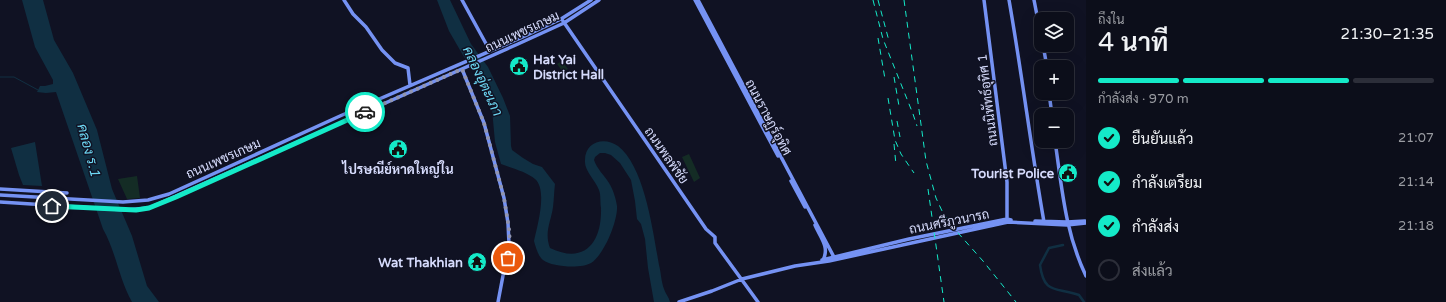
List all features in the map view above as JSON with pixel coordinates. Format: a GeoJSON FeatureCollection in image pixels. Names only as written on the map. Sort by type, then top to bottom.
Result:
{"type":"FeatureCollection","features":[{"type":"Feature","properties":{"kind":"main road"},"geometry":{"type":"LineString","coordinates":[[344,0],[382,50],[395,63],[408,68],[410,85]]}},
{"type":"Feature","properties":{"kind":"main road"},"geometry":{"type":"LineString","coordinates":[[462,0],[490,51]]}},
{"type":"Feature","properties":{"kind":"main road","name":"ถนนเพชรเกษม"},"geometry":{"type":"LineString","coordinates":[[0,195],[123,202],[148,200],[169,194],[374,101],[561,19],[591,0]]}},
{"type":"Feature","properties":{"kind":"main road","name":"ถนนเพชรเกษม"},"geometry":{"type":"LineString","coordinates":[[0,202],[126,210],[149,208],[386,104],[564,23],[599,0]]}},
{"type":"Feature","properties":{"kind":"main road","name":"ถนนราษฏร์อุทิศ"},"geometry":{"type":"LineString","coordinates":[[696,0],[792,178],[832,258]]}},
{"type":"Feature","properties":{"kind":"main road","name":"ถนนนิพัทธ์อุทิศ 1"},"geometry":{"type":"LineString","coordinates":[[984,0],[1007,182],[1007,220]]}},
{"type":"Feature","properties":{"kind":"main road"},"geometry":{"type":"LineString","coordinates":[[1009,0],[1032,156],[1044,223]]}},
{"type":"Feature","properties":{"kind":"main road"},"geometry":{"type":"LineString","coordinates":[[1034,0],[1036,12]]}},
{"type":"Feature","properties":{"kind":"main road","name":"ถนนพลพิชัย"},"geometry":{"type":"LineString","coordinates":[[561,19],[706,229],[715,237],[716,243],[758,302]]}},
{"type":"Feature","properties":{"kind":"main road"},"geometry":{"type":"LineString","coordinates":[[463,69],[484,123],[504,198],[508,223],[510,244],[498,302]]}},
{"type":"Feature","properties":{"kind":"main road"},"geometry":{"type":"LineString","coordinates":[[383,97],[382,102],[386,104]]}},
{"type":"Feature","properties":{"kind":"main road"},"geometry":{"type":"LineString","coordinates":[[374,101],[378,104],[376,108]]}},
{"type":"Feature","properties":{"kind":"main road"},"geometry":{"type":"LineString","coordinates":[[282,143],[284,149]]}},
{"type":"Feature","properties":{"kind":"main road"},"geometry":{"type":"LineString","coordinates":[[1056,148],[1067,223],[1074,248],[1086,276]]}},
{"type":"Feature","properties":{"kind":"main road"},"geometry":{"type":"LineString","coordinates":[[230,166],[232,172]]}},
{"type":"Feature","properties":{"kind":"main road"},"geometry":{"type":"LineString","coordinates":[[0,189],[67,193]]}},
{"type":"Feature","properties":{"kind":"main road","name":"ถนนศรีภูวนารถ"},"geometry":{"type":"LineString","coordinates":[[681,301],[742,279],[1007,220]]}},
{"type":"Feature","properties":{"kind":"main road","name":"ถนนศรีภูวนารถ"},"geometry":{"type":"LineString","coordinates":[[832,258],[915,238],[1007,220],[1044,223],[1086,222]]}},
{"type":"Feature","properties":{"kind":"main road"},"geometry":{"type":"LineString","coordinates":[[826,246],[835,254],[841,255]]}},
{"type":"Feature","properties":{"kind":"main road"},"geometry":{"type":"LineString","coordinates":[[821,261],[826,253],[826,246]]}},
{"type":"Feature","properties":{"kind":"green space"},"geometry":{"type":"Polygon","coordinates":[[[562,61],[568,69],[563,72],[557,64],[562,61]]]}},
{"type":"Feature","properties":{"kind":"green space"},"geometry":{"type":"Polygon","coordinates":[[[689,154],[700,178],[694,182],[682,157],[689,154]]]}},
{"type":"Feature","properties":{"kind":"green space"},"geometry":{"type":"Polygon","coordinates":[[[137,176],[140,198],[127,199],[118,179],[137,176]]]}},
{"type":"Feature","properties":{"kind":"water","name":"คลอง ร.1"},"geometry":{"type":"Polygon","coordinates":[[[22,0],[43,0],[54,40],[73,73],[97,130],[112,189],[132,236],[147,286],[159,302],[132,302],[103,229],[56,92],[37,92],[40,86],[53,84],[53,80],[35,47],[22,0]]]}},
{"type":"Feature","properties":{"kind":"water","name":"คลองอุ่ตะเภา"},"geometry":{"type":"Polygon","coordinates":[[[437,0],[450,0],[471,44],[488,67],[510,116],[512,150],[533,164],[542,167],[555,184],[553,207],[548,232],[548,242],[550,248],[562,253],[573,254],[582,252],[595,240],[601,220],[600,192],[586,168],[586,154],[588,149],[596,142],[607,141],[613,143],[618,146],[627,156],[635,169],[641,184],[651,218],[662,283],[670,302],[654,302],[645,239],[641,224],[637,219],[631,180],[620,163],[611,155],[600,153],[594,160],[610,185],[617,206],[613,229],[601,253],[591,263],[574,267],[560,266],[547,262],[541,258],[537,252],[534,241],[541,200],[539,184],[528,174],[501,164],[495,142],[492,109],[486,89],[476,70],[464,57],[449,31],[437,0]]]}},
{"type":"Feature","properties":{"kind":"water"},"geometry":{"type":"Polygon","coordinates":[[[35,142],[42,186],[23,185],[11,148],[35,142]]]}},
{"type":"Feature","properties":{"kind":"waterway"},"geometry":{"type":"LineString","coordinates":[[0,77],[14,77],[38,90]]}},
{"type":"Feature","properties":{"kind":"waterway"},"geometry":{"type":"LineString","coordinates":[[1063,245],[1049,248],[1040,265],[1042,275],[1048,286],[1079,295],[1084,302]]}},
{"type":"Feature","properties":{"kind":"railway"},"geometry":{"type":"LineString","coordinates":[[873,0],[883,39],[917,126]]}},
{"type":"Feature","properties":{"kind":"railway"},"geometry":{"type":"LineString","coordinates":[[878,0],[889,41]]}},
{"type":"Feature","properties":{"kind":"railway"},"geometry":{"type":"LineString","coordinates":[[904,0],[926,161],[936,198],[951,225],[983,261],[1016,302]]}},
{"type":"Feature","properties":{"kind":"railway"},"geometry":{"type":"LineString","coordinates":[[878,38],[885,79]]}},
{"type":"Feature","properties":{"kind":"railway"},"geometry":{"type":"LineString","coordinates":[[894,77],[899,106]]}},
{"type":"Feature","properties":{"kind":"railway"},"geometry":{"type":"LineString","coordinates":[[888,98],[895,140],[901,154],[914,173]]}},
{"type":"Feature","properties":{"kind":"railway"},"geometry":{"type":"LineString","coordinates":[[897,121],[900,137]]}},
{"type":"Feature","properties":{"kind":"railway"},"geometry":{"type":"LineString","coordinates":[[894,144],[896,165]]}},
{"type":"Feature","properties":{"kind":"railway"},"geometry":{"type":"LineString","coordinates":[[928,189],[944,302]]}},
{"type":"Feature","properties":{"kind":"way so far"},"geometry":{"type":"LineString","coordinates":[[365,112],[462,69],[484,123],[504,198],[510,244],[508,258]]}},
{"type":"Feature","properties":{"kind":"place","name":"Hat Yai District Hall"},"geometry":{"type":"Point","coordinates":[519,66]}},
{"type":"Feature","properties":{"kind":"place","name":"ไปรษณีย์หาดใหญ่ใน"},"geometry":{"type":"Point","coordinates":[398,149]}},
{"type":"Feature","properties":{"kind":"place","name":"Tourist Police"},"geometry":{"type":"Point","coordinates":[1068,173]}},
{"type":"Feature","properties":{"kind":"place","name":"Wat Thakhian"},"geometry":{"type":"Point","coordinates":[477,262]}},
{"type":"Feature","properties":{"kind":"route"},"geometry":{"type":"LineString","coordinates":[[52,206],[126,210],[149,208],[365,112]]}}]}
